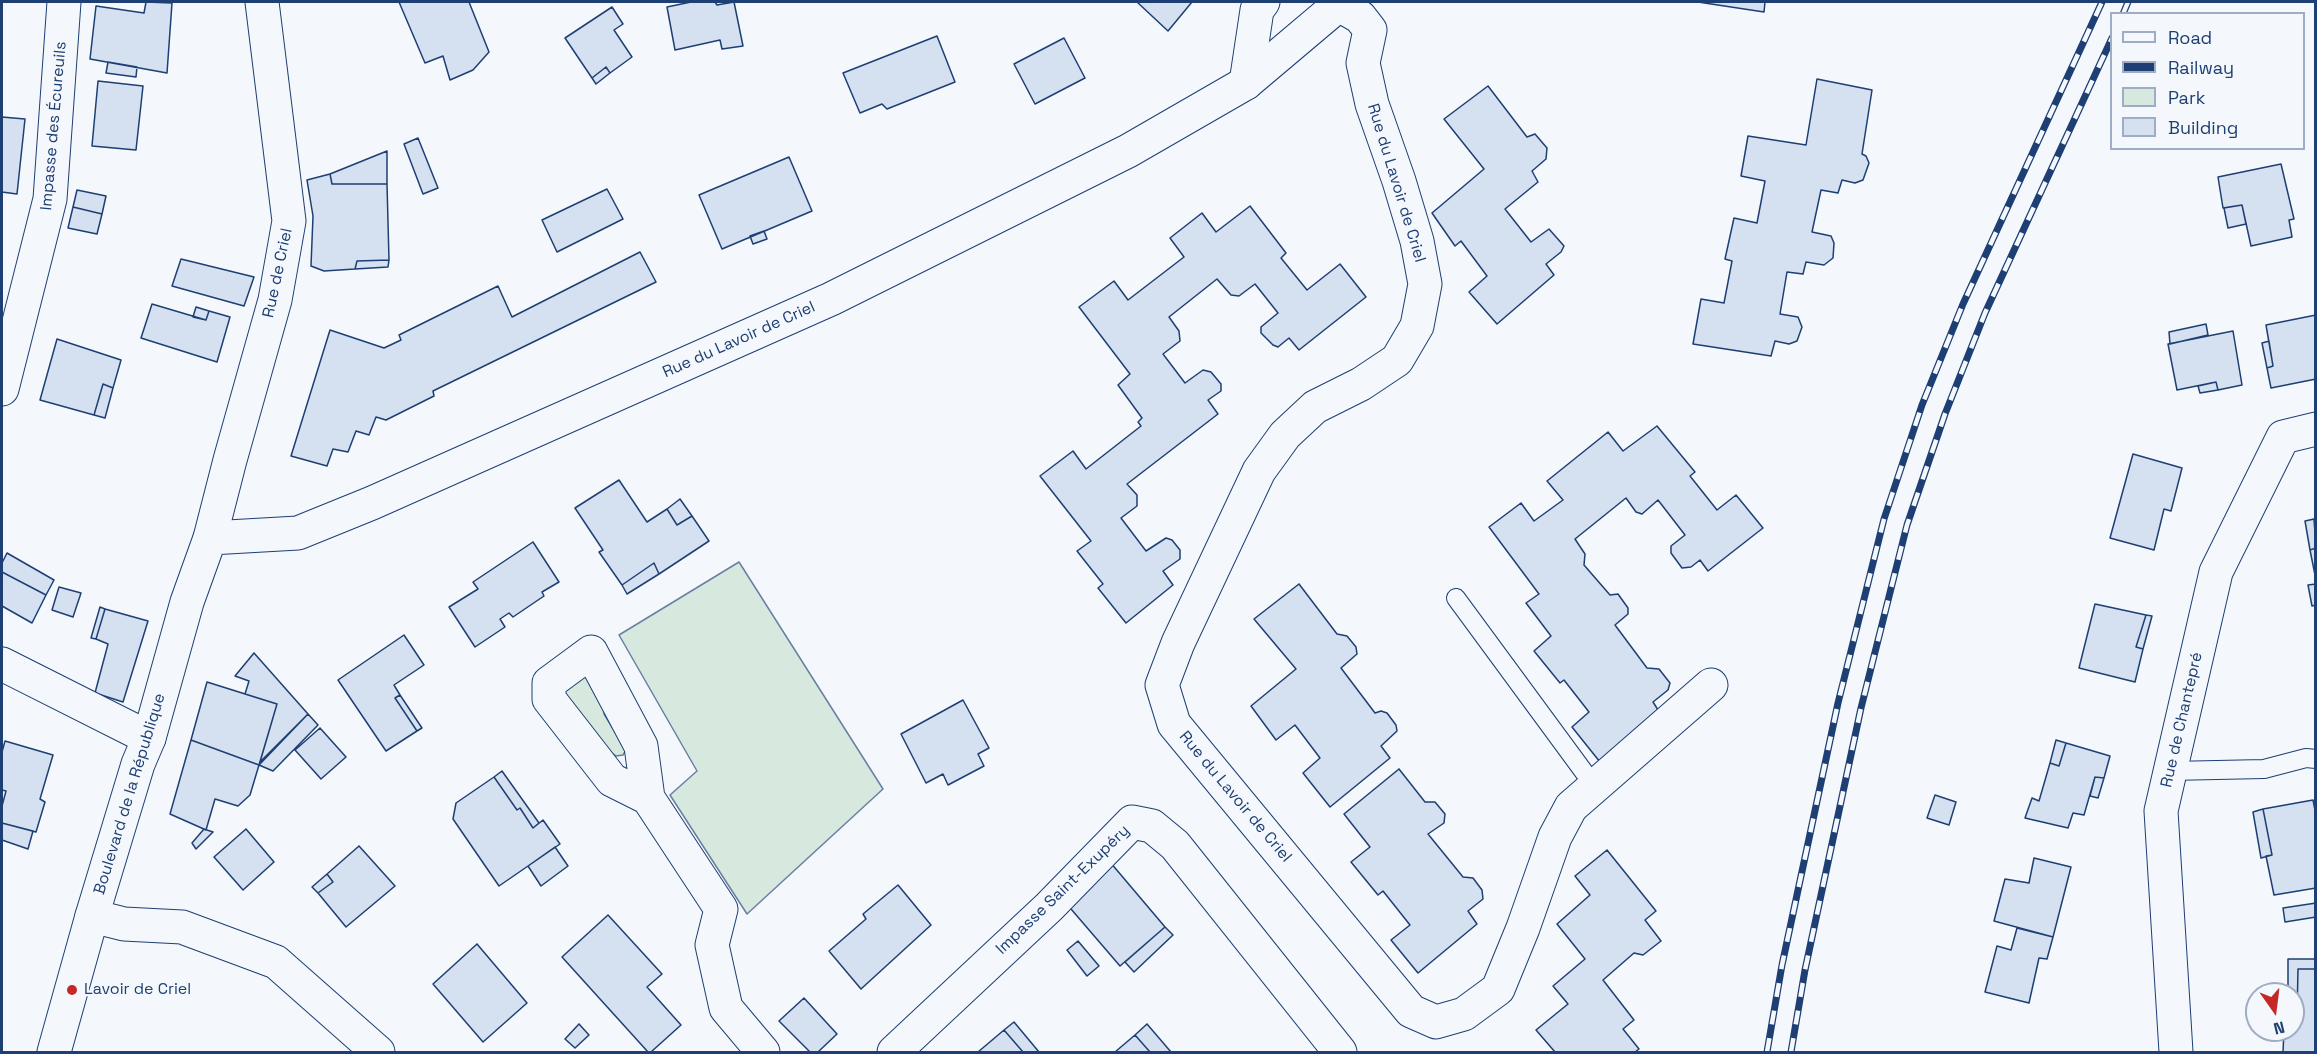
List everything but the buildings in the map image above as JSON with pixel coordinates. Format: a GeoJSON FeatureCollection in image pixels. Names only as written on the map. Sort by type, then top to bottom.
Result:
{"type":"FeatureCollection","features":[{"type":"Feature","properties":{"kind":"street","name":"Impasse des Écureuils"},"geometry":{"type":"LineString","coordinates":[[2,388],[50,199],[64,2]]}},
{"type":"Feature","properties":{"kind":"street","name":"Rue de Criel"},"geometry":{"type":"LineString","coordinates":[[210,538],[275,300],[289,221],[262,2]]}},
{"type":"Feature","properties":{"kind":"street"},"geometry":{"type":"LineString","coordinates":[[1246,83],[1257,10],[1263,2]]}},
{"type":"Feature","properties":{"kind":"street","name":"Rue du Lavoir de Criel"},"geometry":{"type":"LineString","coordinates":[[210,538],[298,533],[372,503],[831,299],[1128,151],[1246,83],[1341,3],[1360,17],[1370,30],[1363,63],[1372,104],[1417,241],[1425,284],[1417,326],[1397,360],[1360,384],[1315,407],[1285,435],[1259,471],[1178,643],[1162,685],[1174,724],[1412,1011],[1436,1022],[1464,1014],[1498,989],[1524,928],[1555,837],[1571,807],[1711,685]]}},
{"type":"Feature","properties":{"kind":"street","name":"Rue de Chantepré"},"geometry":{"type":"LineString","coordinates":[[2176,1053],[2161,811],[2216,572],[2283,437],[2316,429]]}},
{"type":"Feature","properties":{"kind":"street","name":"Boulevard de la République"},"geometry":{"type":"LineString","coordinates":[[54,1053],[92,916],[138,764],[149,738],[187,602],[210,538]]}},
{"type":"Feature","properties":{"kind":"street"},"geometry":{"type":"LineString","coordinates":[[2,664],[149,738]]}},
{"type":"Feature","properties":{"kind":"street"},"geometry":{"type":"LineString","coordinates":[[648,798],[721,909],[712,945],[726,1008],[763,1053]]}},
{"type":"Feature","properties":{"kind":"street","name":"Impasse Saint-Exupéry"},"geometry":{"type":"LineString","coordinates":[[896,1052],[1049,907],[1132,822],[1152,826],[1175,845],[1340,1053]]}},
{"type":"Feature","properties":{"kind":"street"},"geometry":{"type":"LineString","coordinates":[[92,916],[124,924],[182,927],[276,962],[378,1053]]}},
{"type":"Feature","properties":{"kind":"lane"},"geometry":{"type":"LineString","coordinates":[[1456,598],[1595,787]]}},
{"type":"Feature","properties":{"kind":"lane"},"geometry":{"type":"LineString","coordinates":[[2170,771],[2264,769],[2306,758],[2316,759]]}},
{"type":"Feature","properties":{"kind":"green space"},"geometry":{"type":"Polygon","coordinates":[[[739,562],[883,789],[747,914],[670,795],[697,771],[619,635],[739,562]]]}},
{"type":"Feature","properties":{"kind":"green space"},"geometry":{"type":"Polygon","coordinates":[[[580,676],[590,677],[601,691],[604,714],[626,750],[623,755],[616,756],[608,751],[561,690],[580,676]]]}},
{"type":"Feature","properties":{"kind":"railway"},"geometry":{"type":"LineString","coordinates":[[1767,1052],[1782,965],[1838,703],[1884,519],[1922,405],[1963,304],[2102,2]]}},
{"type":"Feature","properties":{"kind":"railway"},"geometry":{"type":"LineString","coordinates":[[2124,12],[2128,2]]}},
{"type":"Feature","properties":{"kind":"railway"},"geometry":{"type":"LineString","coordinates":[[1791,1052],[1805,970],[1861,708],[1907,525],[1945,414],[1985,313],[2110,42]]}},
{"type":"Feature","properties":{"kind":"place","name":"Lavoir de Criel"},"geometry":{"type":"Point","coordinates":[72,990]}}]}
